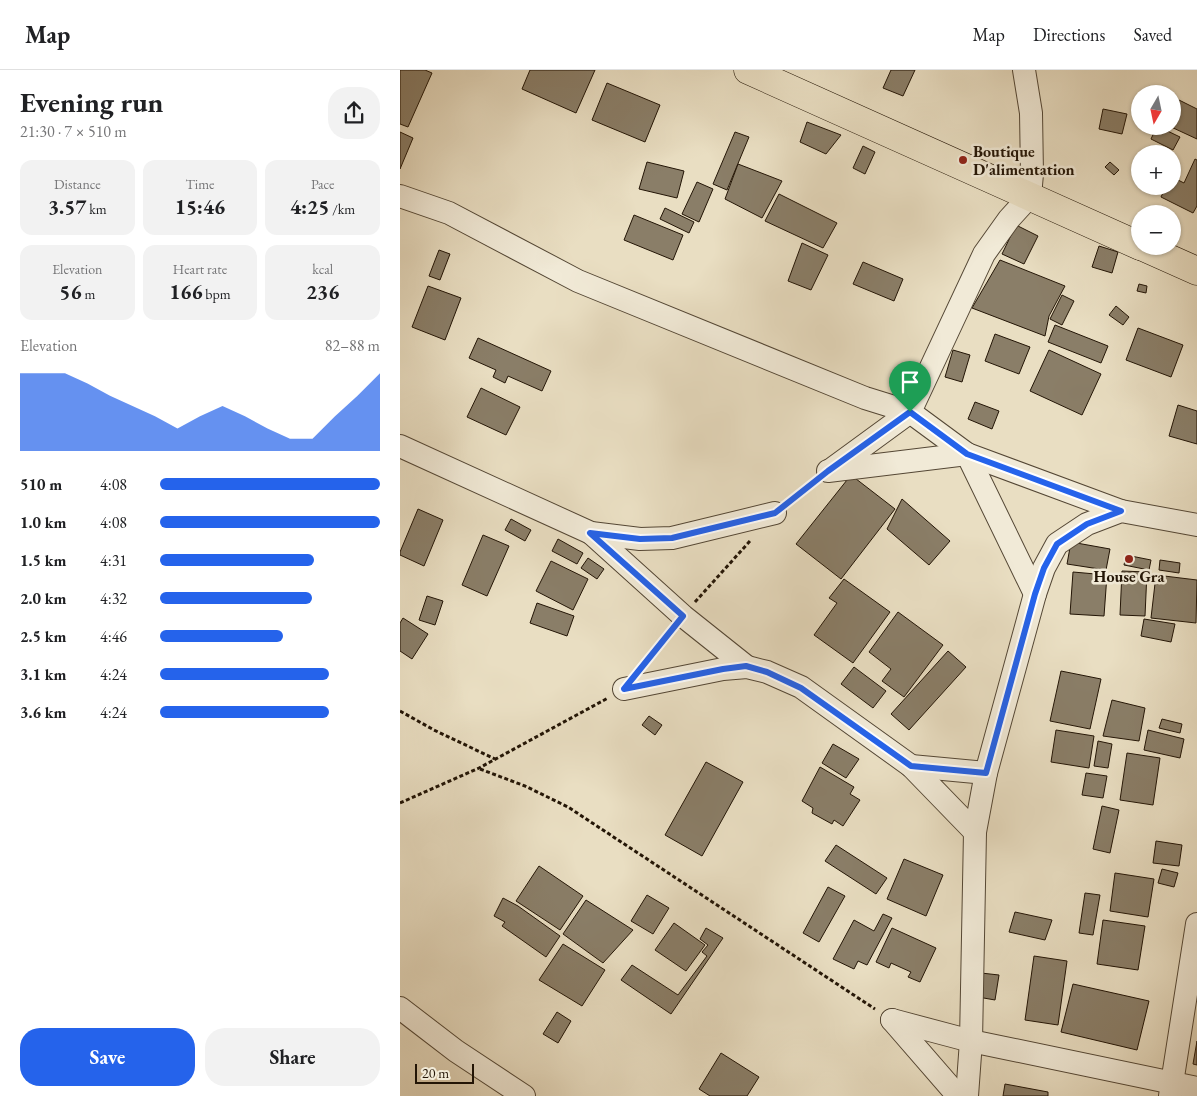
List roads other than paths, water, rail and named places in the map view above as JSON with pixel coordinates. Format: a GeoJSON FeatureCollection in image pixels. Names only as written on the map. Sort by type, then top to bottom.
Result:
{"type":"FeatureCollection","features":[{"type":"Feature","properties":{"kind":"main road"},"geometry":{"type":"LineString","coordinates":[[748,70],[1131,242]]}},
{"type":"Feature","properties":{"kind":"main road"},"geometry":{"type":"LineString","coordinates":[[1160,255],[1197,272]]}},
{"type":"Feature","properties":{"kind":"street"},"geometry":{"type":"LineString","coordinates":[[967,454],[828,471],[910,412],[984,254],[1009,219],[1030,196],[1032,174],[1030,112],[1024,70]]}},
{"type":"Feature","properties":{"kind":"street"},"geometry":{"type":"LineString","coordinates":[[400,196],[449,213],[578,282],[865,398],[910,412],[967,454],[1121,511],[1197,525]]}},
{"type":"Feature","properties":{"kind":"street"},"geometry":{"type":"LineString","coordinates":[[400,446],[590,533],[683,616],[746,666],[767,672],[801,688],[911,766],[975,832]]}},
{"type":"Feature","properties":{"kind":"street"},"geometry":{"type":"LineString","coordinates":[[967,454],[1035,594]]}},
{"type":"Feature","properties":{"kind":"street"},"geometry":{"type":"LineString","coordinates":[[966,1096],[972,1041],[975,832],[986,773],[1035,594],[1044,568],[1057,544],[1087,524],[1121,511]]}},
{"type":"Feature","properties":{"kind":"street"},"geometry":{"type":"LineString","coordinates":[[590,533],[640,539],[672,538],[775,513]]}},
{"type":"Feature","properties":{"kind":"street"},"geometry":{"type":"LineString","coordinates":[[624,689],[746,666]]}},
{"type":"Feature","properties":{"kind":"street"},"geometry":{"type":"LineString","coordinates":[[911,766],[986,773]]}},
{"type":"Feature","properties":{"kind":"street"},"geometry":{"type":"LineString","coordinates":[[1171,1089],[1197,924]]}},
{"type":"Feature","properties":{"kind":"street"},"geometry":{"type":"LineString","coordinates":[[400,1008],[456,1051],[524,1096]]}},
{"type":"Feature","properties":{"kind":"street"},"geometry":{"type":"LineString","coordinates":[[958,1096],[892,1020],[1171,1089],[1197,1088]]}},
{"type":"Feature","properties":{"kind":"place","name":"Boutique D'alimentation"},"geometry":{"type":"Point","coordinates":[963,160]}},
{"type":"Feature","properties":{"kind":"place","name":"House Gra"},"geometry":{"type":"Point","coordinates":[1129,559]}}]}
